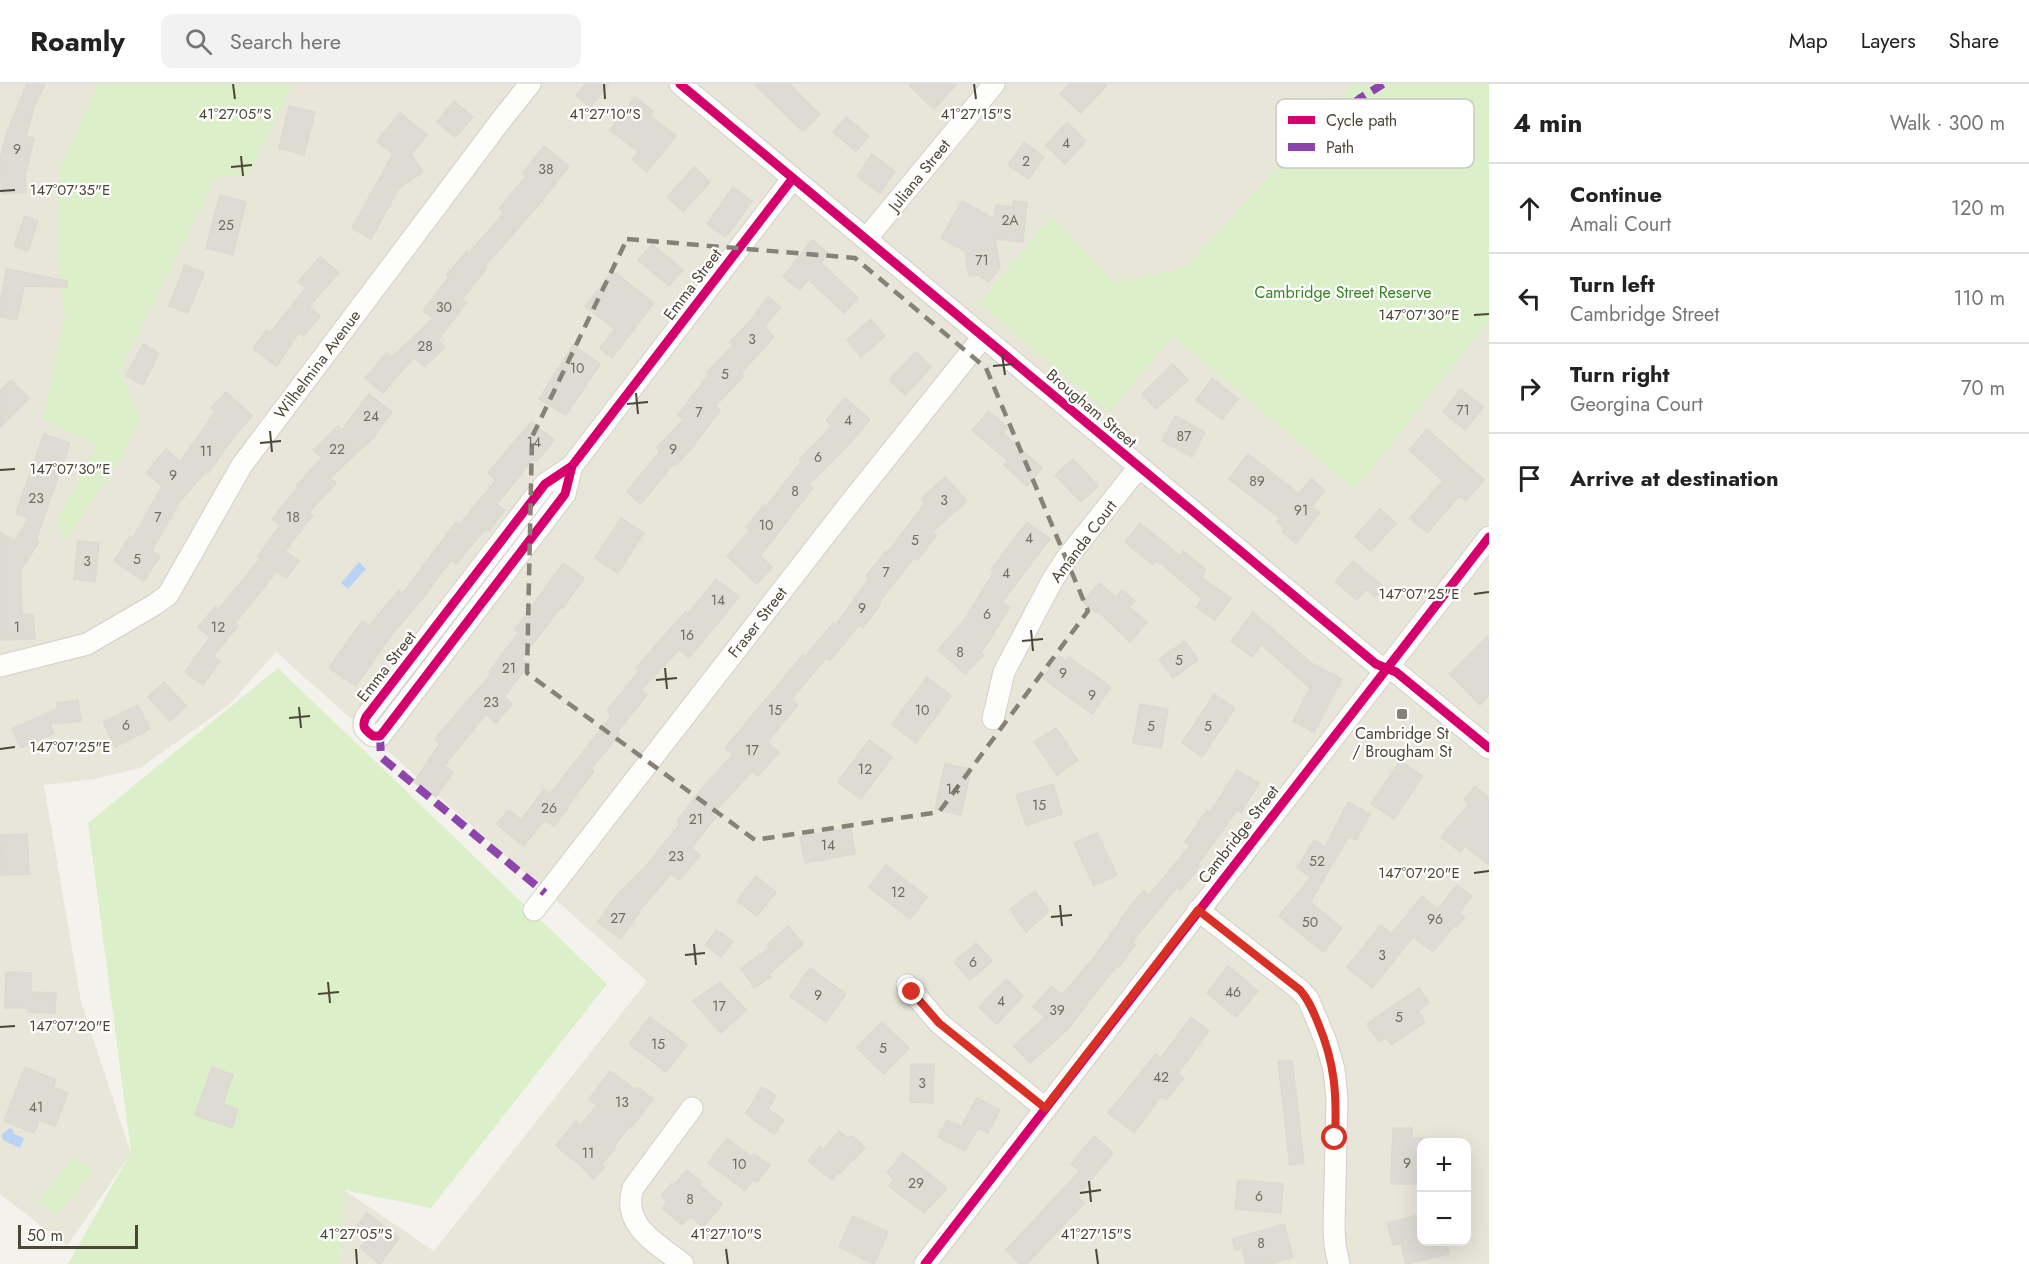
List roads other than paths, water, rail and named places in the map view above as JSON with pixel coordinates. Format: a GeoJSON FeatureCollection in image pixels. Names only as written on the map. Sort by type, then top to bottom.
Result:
{"type":"FeatureCollection","features":[{"type":"Feature","properties":{"kind":"street","name":"Wilhelmina Avenue"},"geometry":{"type":"LineString","coordinates":[[0,666],[87,644],[154,605],[168,594],[255,446],[530,84]]}},
{"type":"Feature","properties":{"kind":"street","name":"Brougham Street"},"geometry":{"type":"LineString","coordinates":[[680,84],[1376,664],[1396,672],[1489,748]]}},
{"type":"Feature","properties":{"kind":"street","name":"Juliana Street"},"geometry":{"type":"LineString","coordinates":[[866,239],[994,84]]}},
{"type":"Feature","properties":{"kind":"street","name":"Emma Street"},"geometry":{"type":"LineString","coordinates":[[572,466],[565,494],[384,731],[380,736],[373,736],[364,730],[363,723],[366,717],[545,484],[572,466],[793,178]]}},
{"type":"Feature","properties":{"kind":"street","name":"Fraser Street"},"geometry":{"type":"LineString","coordinates":[[534,910],[847,507],[983,337]]}},
{"type":"Feature","properties":{"kind":"street","name":"Amanda Court"},"geometry":{"type":"LineString","coordinates":[[993,719],[1004,672],[1052,581],[1066,559],[1139,467]]}},
{"type":"Feature","properties":{"kind":"street","name":"Cambridge Street"},"geometry":{"type":"LineString","coordinates":[[925,1264],[1489,537]]}},
{"type":"Feature","properties":{"kind":"street"},"geometry":{"type":"LineString","coordinates":[[1198,910],[1300,990],[1308,999],[1326,1042],[1334,1069],[1337,1098],[1334,1228],[1339,1264]]}},
{"type":"Feature","properties":{"kind":"street"},"geometry":{"type":"LineString","coordinates":[[907,985],[939,1023],[1045,1108]]}},
{"type":"Feature","properties":{"kind":"street"},"geometry":{"type":"LineString","coordinates":[[683,1264],[640,1229],[629,1209],[633,1188],[692,1108]]}},
{"type":"Feature","properties":{"kind":"water"},"geometry":{"type":"Polygon","coordinates":[[[359,562],[366,569],[348,589],[341,583],[359,562]]]}},
{"type":"Feature","properties":{"kind":"water"},"geometry":{"type":"Polygon","coordinates":[[[10,1128],[14,1134],[24,1138],[20,1148],[3,1140],[2,1134],[10,1128]]]}},
{"type":"Feature","properties":{"kind":"place","name":"Cambridge St / Brougham St"},"geometry":{"type":"Point","coordinates":[1402,714]}},
{"type":"Feature","properties":{"kind":"park label","name":"Cambridge Street Reserve"},"geometry":{"type":"Point","coordinates":[1343,292]}}]}
